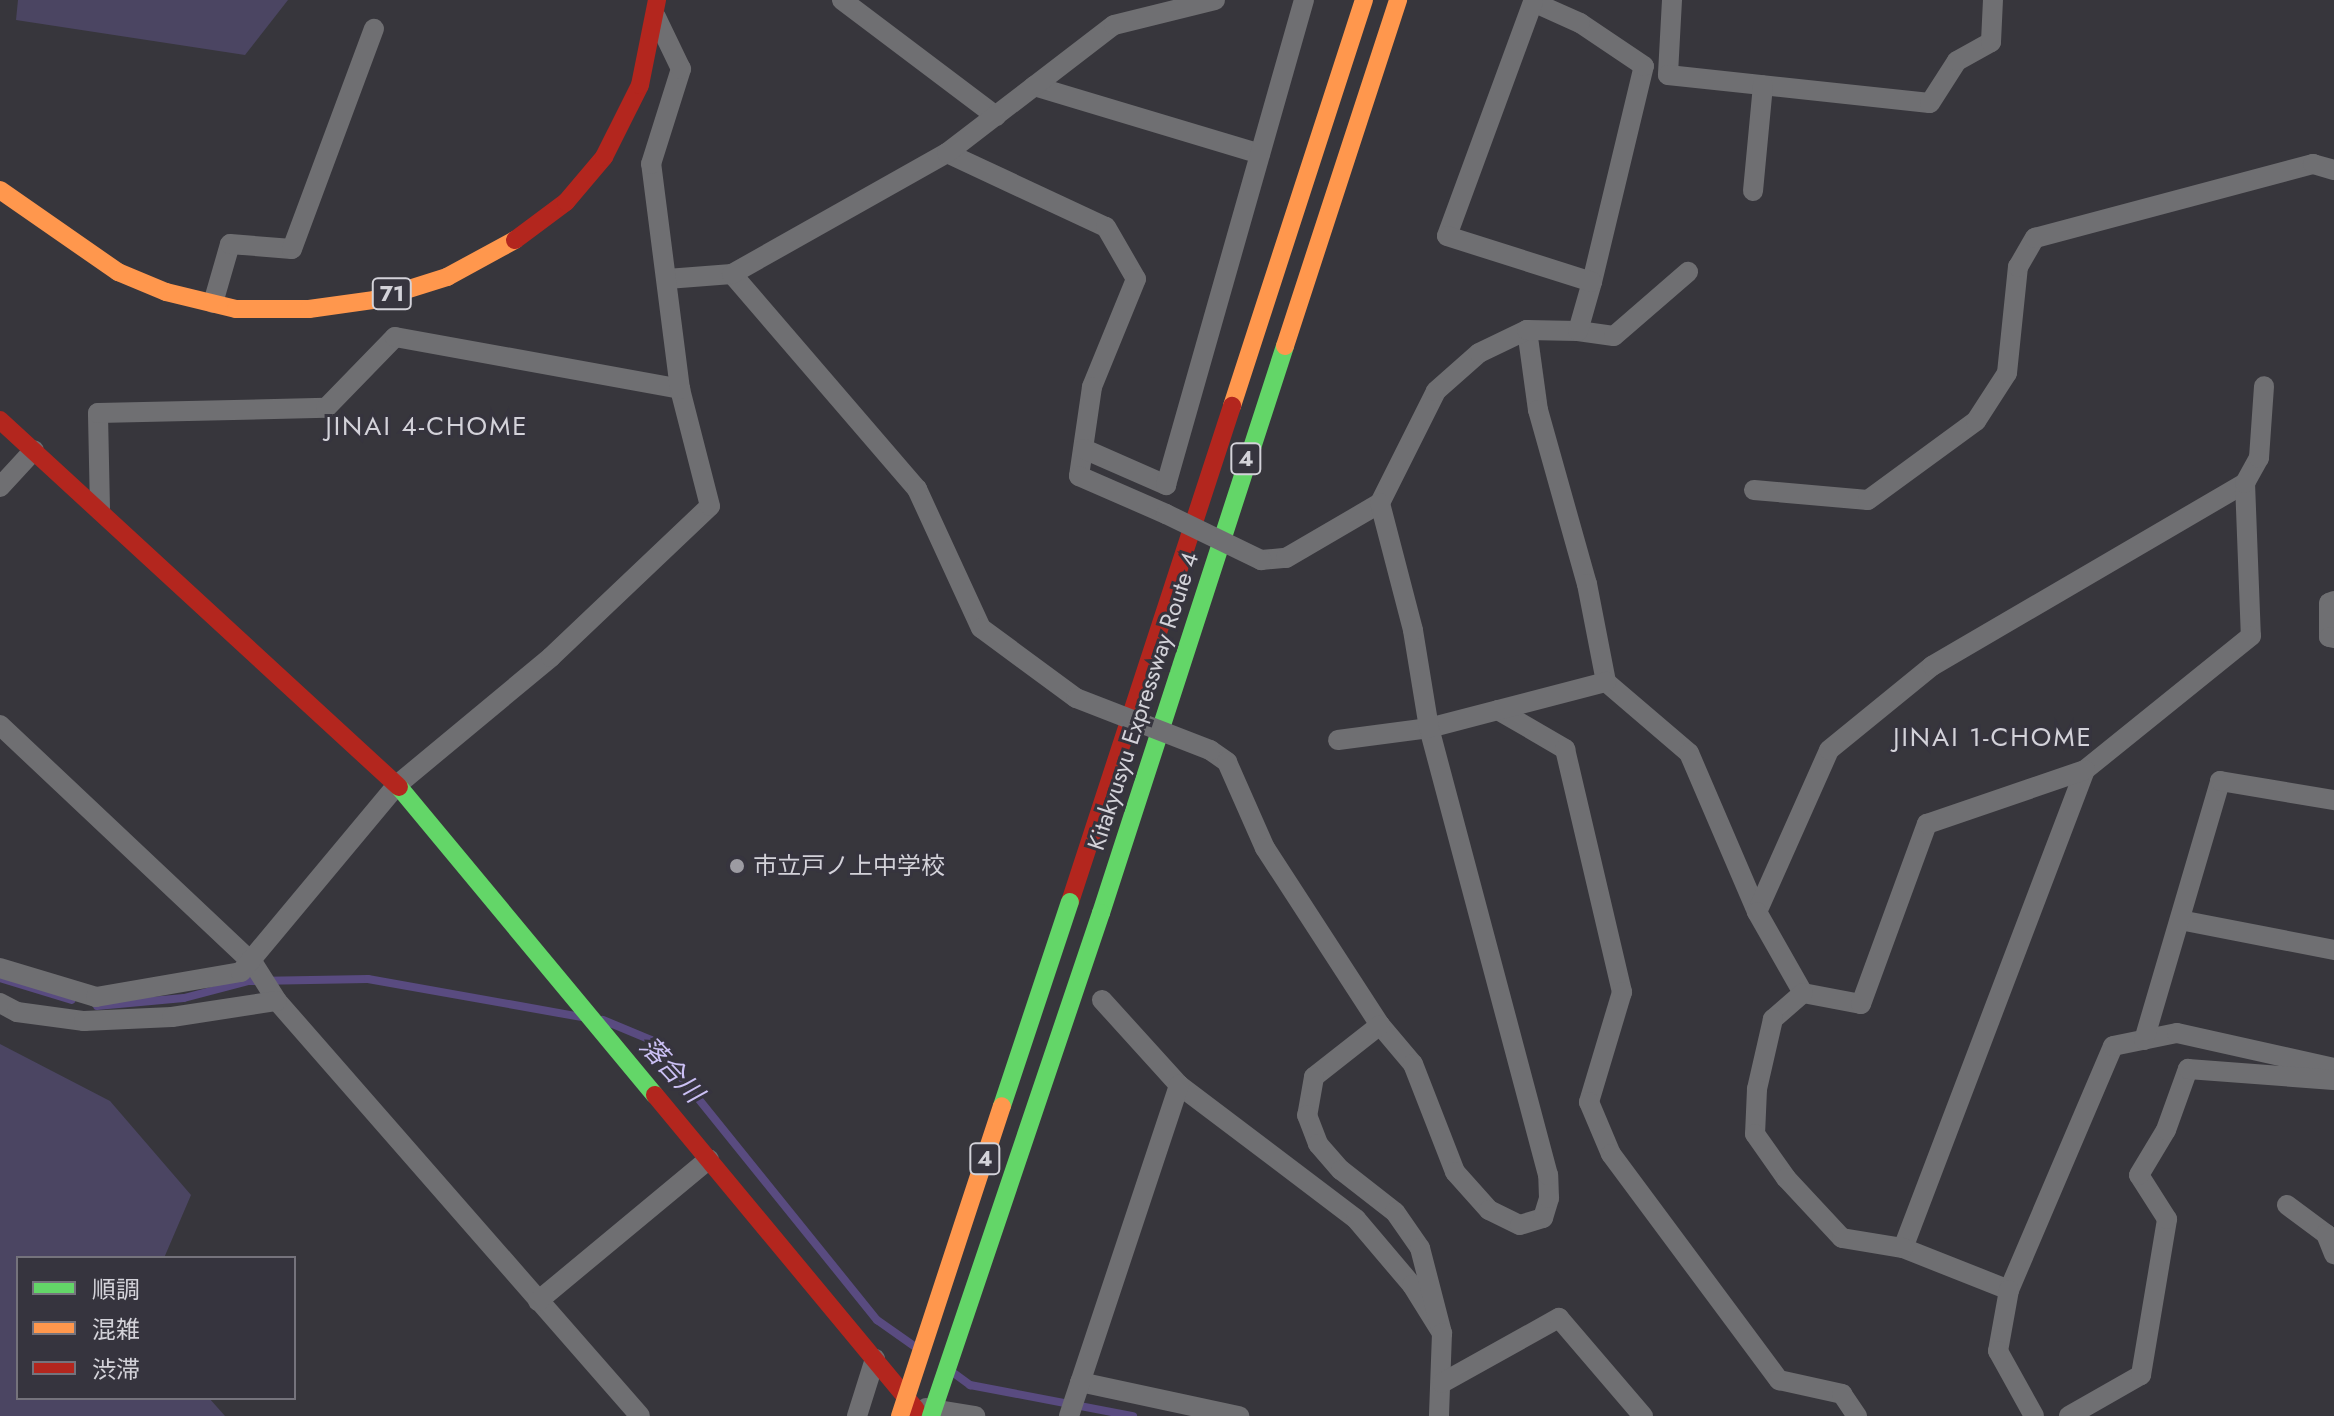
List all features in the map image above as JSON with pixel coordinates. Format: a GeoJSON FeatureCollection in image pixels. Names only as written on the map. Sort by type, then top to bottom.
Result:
{"type":"FeatureCollection","features":[{"type":"Feature","properties":{"kind":"main road","name":"Kitakyusyu Expressway Route 4"},"geometry":{"type":"LineString","coordinates":[[917,1413],[1070,902],[1364,0]]}},
{"type":"Feature","properties":{"kind":"main road","name":"Kitakyusyu Expressway Route 4"},"geometry":{"type":"LineString","coordinates":[[917,1413],[1101,913],[1397,3]]}},
{"type":"Feature","properties":{"kind":"main road","name":"71"},"geometry":{"type":"LineString","coordinates":[[0,190],[118,272],[213,303],[236,309],[309,309],[374,300],[447,277],[509,245],[566,202],[604,157],[640,85],[657,8]]}},
{"type":"Feature","properties":{"kind":"main road"},"geometry":{"type":"LineString","coordinates":[[0,420],[397,785],[917,1413]]}},
{"type":"Feature","properties":{"kind":"street"},"geometry":{"type":"LineString","coordinates":[[842,0],[996,116]]}},
{"type":"Feature","properties":{"kind":"street"},"geometry":{"type":"LineString","coordinates":[[667,279],[732,274],[947,153],[1114,25],[1215,0]]}},
{"type":"Feature","properties":{"kind":"street"},"geometry":{"type":"LineString","coordinates":[[1084,449],[1166,485],[1304,0]]}},
{"type":"Feature","properties":{"kind":"street"},"geometry":{"type":"LineString","coordinates":[[1672,0],[1668,75],[1930,103],[1957,61],[1991,42],[1993,0]]}},
{"type":"Feature","properties":{"kind":"street"},"geometry":{"type":"LineString","coordinates":[[1578,331],[1592,282],[1644,66],[1580,23],[1533,2],[1447,236],[1592,282]]}},
{"type":"Feature","properties":{"kind":"street"},"geometry":{"type":"LineString","coordinates":[[0,968],[96,997],[241,972],[253,963],[397,785],[551,657],[710,506],[680,389],[651,164],[681,69],[657,8]]}},
{"type":"Feature","properties":{"kind":"street"},"geometry":{"type":"LineString","coordinates":[[213,303],[230,244],[292,249],[374,29]]}},
{"type":"Feature","properties":{"kind":"street"},"geometry":{"type":"LineString","coordinates":[[1753,191],[1763,85]]}},
{"type":"Feature","properties":{"kind":"street"},"geometry":{"type":"LineString","coordinates":[[1034,86],[1260,154]]}},
{"type":"Feature","properties":{"kind":"street"},"geometry":{"type":"LineString","coordinates":[[947,153],[1106,227],[1136,279],[1092,387],[1079,476],[1261,560],[1286,558],[1380,503],[1436,391],[1479,353],[1527,330],[1578,331],[1614,336],[1688,272]]}},
{"type":"Feature","properties":{"kind":"street"},"geometry":{"type":"LineString","coordinates":[[1754,490],[1868,500],[1976,421],[2007,373],[2018,267],[2035,238],[2313,164],[2334,170]]}},
{"type":"Feature","properties":{"kind":"street"},"geometry":{"type":"LineString","coordinates":[[732,274],[917,489],[981,628],[1076,698],[1210,750],[1227,762],[1265,848],[1380,1025],[1413,1064],[1455,1172],[1489,1210],[1520,1225],[1543,1218],[1548,1175],[1429,728],[1413,630],[1380,503]]}},
{"type":"Feature","properties":{"kind":"street"},"geometry":{"type":"LineString","coordinates":[[1527,330],[1538,410],[1587,584],[1606,682],[1689,753],[1757,912],[1803,993],[1861,1004],[1927,824],[2085,770],[2251,636],[2245,483]]}},
{"type":"Feature","properties":{"kind":"street"},"geometry":{"type":"LineString","coordinates":[[100,510],[98,413],[326,408],[395,337],[680,389]]}},
{"type":"Feature","properties":{"kind":"street"},"geometry":{"type":"LineString","coordinates":[[1757,912],[1829,750],[1932,666],[2245,483],[2259,458],[2264,386]]}},
{"type":"Feature","properties":{"kind":"street"},"geometry":{"type":"LineString","coordinates":[[0,487],[34,450]]}},
{"type":"Feature","properties":{"kind":"street"},"geometry":{"type":"LineString","coordinates":[[2334,601],[2329,603],[2329,637],[2334,638]]}},
{"type":"Feature","properties":{"kind":"street"},"geometry":{"type":"LineString","coordinates":[[1338,740],[1429,728],[1606,682]]}},
{"type":"Feature","properties":{"kind":"street"},"geometry":{"type":"LineString","coordinates":[[1498,710],[1565,749],[1622,992],[1589,1102],[1611,1154],[1779,1380],[1842,1394],[1857,1416]]}},
{"type":"Feature","properties":{"kind":"street"},"geometry":{"type":"LineString","coordinates":[[0,725],[253,963],[277,1001],[640,1416]]}},
{"type":"Feature","properties":{"kind":"street"},"geometry":{"type":"LineString","coordinates":[[1903,1248],[2085,770]]}},
{"type":"Feature","properties":{"kind":"street"},"geometry":{"type":"LineString","coordinates":[[2144,1040],[2220,781],[2334,800]]}},
{"type":"Feature","properties":{"kind":"street"},"geometry":{"type":"LineString","coordinates":[[2180,920],[2334,950]]}},
{"type":"Feature","properties":{"kind":"street"},"geometry":{"type":"LineString","coordinates":[[1803,993],[1773,1019],[1757,1089],[1755,1134],[1786,1178],[1842,1238],[1903,1248],[2009,1290]]}},
{"type":"Feature","properties":{"kind":"street"},"geometry":{"type":"LineString","coordinates":[[1102,1000],[1179,1085],[1356,1219],[1412,1285],[1442,1333]]}},
{"type":"Feature","properties":{"kind":"street"},"geometry":{"type":"LineString","coordinates":[[0,1003],[17,1012],[84,1021],[172,1017],[277,1001]]}},
{"type":"Feature","properties":{"kind":"street"},"geometry":{"type":"LineString","coordinates":[[1380,1025],[1314,1077],[1307,1115],[1318,1144],[1341,1170],[1395,1212],[1420,1248],[1442,1333],[1439,1416]]}},
{"type":"Feature","properties":{"kind":"street"},"geometry":{"type":"LineString","coordinates":[[2034,1416],[1998,1351],[2009,1290],[2113,1046],[2177,1033],[2334,1068]]}},
{"type":"Feature","properties":{"kind":"street"},"geometry":{"type":"LineString","coordinates":[[2069,1416],[2141,1375],[2167,1219],[2139,1175],[2166,1130],[2188,1069],[2334,1080]]}},
{"type":"Feature","properties":{"kind":"street"},"geometry":{"type":"LineString","coordinates":[[1069,1416],[1179,1085]]}},
{"type":"Feature","properties":{"kind":"street"},"geometry":{"type":"LineString","coordinates":[[538,1301],[709,1159]]}},
{"type":"Feature","properties":{"kind":"street"},"geometry":{"type":"LineString","coordinates":[[2287,1205],[2326,1234],[2334,1254]]}},
{"type":"Feature","properties":{"kind":"street"},"geometry":{"type":"LineString","coordinates":[[1442,1383],[1559,1318],[1643,1416]]}},
{"type":"Feature","properties":{"kind":"street"},"geometry":{"type":"LineString","coordinates":[[857,1416],[875,1359]]}},
{"type":"Feature","properties":{"kind":"street"},"geometry":{"type":"LineString","coordinates":[[1080,1382],[1239,1416]]}},
{"type":"Feature","properties":{"kind":"street"},"geometry":{"type":"LineString","coordinates":[[917,1413],[975,1416]]}},
{"type":"Feature","properties":{"kind":"shaded area"},"geometry":{"type":"Polygon","coordinates":[[[18,0],[288,0],[245,55],[16,20],[18,0]]]}},
{"type":"Feature","properties":{"kind":"shaded area"},"geometry":{"type":"Polygon","coordinates":[[[0,1044],[110,1101],[191,1195],[165,1256],[16,1256],[16,1400],[211,1400],[225,1416],[0,1416],[0,1044]]]}},
{"type":"Feature","properties":{"kind":"waterway","name":"落合川"},"geometry":{"type":"LineString","coordinates":[[0,978],[72,1000]]}},
{"type":"Feature","properties":{"kind":"waterway","name":"落合川"},"geometry":{"type":"LineString","coordinates":[[97,1006],[184,998],[249,981],[368,979],[581,1017]]}},
{"type":"Feature","properties":{"kind":"waterway","name":"落合川"},"geometry":{"type":"LineString","coordinates":[[603,1020],[651,1040],[877,1320],[914,1346]]}},
{"type":"Feature","properties":{"kind":"waterway","name":"落合川"},"geometry":{"type":"LineString","coordinates":[[955,1374],[970,1385],[1133,1416]]}},
{"type":"Feature","properties":{"kind":"traffic: fast"},"geometry":{"type":"LineString","coordinates":[[1101,913],[1285,346]]}},
{"type":"Feature","properties":{"kind":"traffic: fast"},"geometry":{"type":"LineString","coordinates":[[399,787],[655,1095]]}},
{"type":"Feature","properties":{"kind":"traffic: fast"},"geometry":{"type":"LineString","coordinates":[[1002,1106],[1070,902]]}},
{"type":"Feature","properties":{"kind":"traffic: fast"},"geometry":{"type":"LineString","coordinates":[[931,1416],[1101,913]]}},
{"type":"Feature","properties":{"kind":"traffic: slow"},"geometry":{"type":"LineString","coordinates":[[1232,406],[1364,0]]}},
{"type":"Feature","properties":{"kind":"traffic: slow"},"geometry":{"type":"LineString","coordinates":[[1285,346],[1398,0]]}},
{"type":"Feature","properties":{"kind":"traffic: slow"},"geometry":{"type":"LineString","coordinates":[[0,190],[118,272],[166,292],[236,309],[309,309],[374,300],[447,277],[515,240]]}},
{"type":"Feature","properties":{"kind":"traffic: slow"},"geometry":{"type":"LineString","coordinates":[[900,1416],[1002,1106]]}},
{"type":"Feature","properties":{"kind":"traffic: jam"},"geometry":{"type":"LineString","coordinates":[[515,240],[566,202],[604,157],[640,85],[657,0]]}},
{"type":"Feature","properties":{"kind":"traffic: jam"},"geometry":{"type":"LineString","coordinates":[[1070,902],[1232,406]]}},
{"type":"Feature","properties":{"kind":"traffic: jam"},"geometry":{"type":"LineString","coordinates":[[0,420],[399,787]]}},
{"type":"Feature","properties":{"kind":"traffic: jam"},"geometry":{"type":"LineString","coordinates":[[655,1095],[916,1409]]}},
{"type":"Feature","properties":{"kind":"place","name":"市立戸ノ上中学校"},"geometry":{"type":"Point","coordinates":[737,866]}},
{"type":"Feature","properties":{"kind":"district","name":"JINAI 4-CHOME"},"geometry":{"type":"Point","coordinates":[427,427]}},
{"type":"Feature","properties":{"kind":"district","name":"JINAI 1-CHOME"},"geometry":{"type":"Point","coordinates":[1993,738]}}]}
